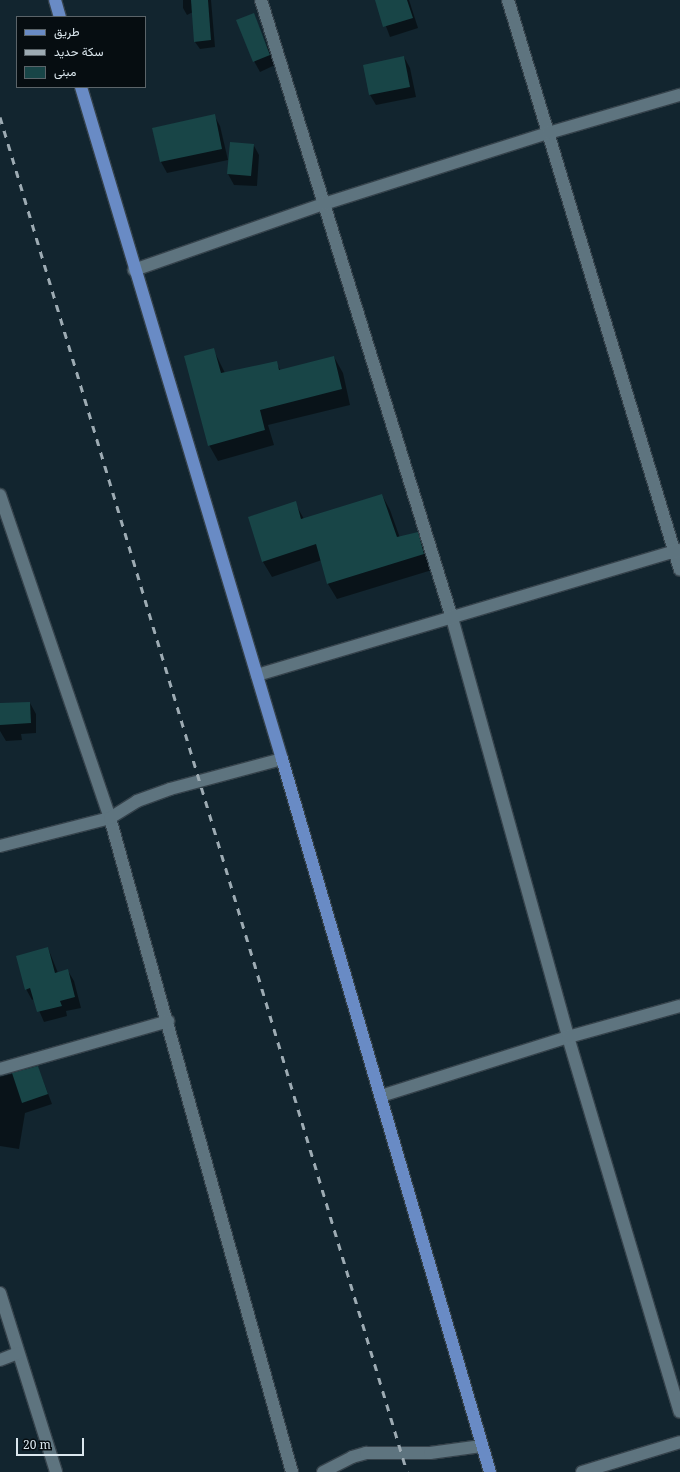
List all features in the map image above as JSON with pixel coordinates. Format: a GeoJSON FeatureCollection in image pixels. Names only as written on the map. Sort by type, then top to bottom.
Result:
{"type":"FeatureCollection","features":[{"type":"Feature","properties":{"kind":"main road"},"geometry":{"type":"LineString","coordinates":[[55,0],[60,16]]}},
{"type":"Feature","properties":{"kind":"main road"},"geometry":{"type":"LineString","coordinates":[[81,88],[134,270],[282,759],[490,1472]]}},
{"type":"Feature","properties":{"kind":"street"},"geometry":{"type":"LineString","coordinates":[[261,0],[452,618],[568,1037],[680,1412]]}},
{"type":"Feature","properties":{"kind":"street"},"geometry":{"type":"LineString","coordinates":[[508,0],[677,551],[680,570]]}},
{"type":"Feature","properties":{"kind":"street"},"geometry":{"type":"LineString","coordinates":[[134,270],[324,204],[548,133],[680,95]]}},
{"type":"Feature","properties":{"kind":"street"},"geometry":{"type":"LineString","coordinates":[[0,495],[110,818],[168,1021],[292,1472]]}},
{"type":"Feature","properties":{"kind":"street"},"geometry":{"type":"LineString","coordinates":[[257,675],[677,551]]}},
{"type":"Feature","properties":{"kind":"street"},"geometry":{"type":"LineString","coordinates":[[0,846],[110,818],[137,800],[170,789],[282,759]]}},
{"type":"Feature","properties":{"kind":"street"},"geometry":{"type":"LineString","coordinates":[[381,1096],[568,1037],[680,1006]]}},
{"type":"Feature","properties":{"kind":"street"},"geometry":{"type":"LineString","coordinates":[[0,1069],[168,1021]]}},
{"type":"Feature","properties":{"kind":"street"},"geometry":{"type":"LineString","coordinates":[[0,1293],[56,1472]]}},
{"type":"Feature","properties":{"kind":"street"},"geometry":{"type":"LineString","coordinates":[[0,1360],[18,1353]]}},
{"type":"Feature","properties":{"kind":"street"},"geometry":{"type":"LineString","coordinates":[[582,1472],[680,1442]]}},
{"type":"Feature","properties":{"kind":"street"},"geometry":{"type":"LineString","coordinates":[[323,1472],[352,1457],[366,1453],[424,1453],[482,1446]]}},
{"type":"Feature","properties":{"kind":"building"},"geometry":{"type":"Polygon","coordinates":[[[191,0],[208,0],[211,40],[194,42],[191,0]]]}},
{"type":"Feature","properties":{"kind":"building"},"geometry":{"type":"Polygon","coordinates":[[[375,0],[407,0],[413,18],[383,27],[375,0]]]}},
{"type":"Feature","properties":{"kind":"building"},"geometry":{"type":"Polygon","coordinates":[[[254,13],[270,55],[253,62],[236,20],[254,13]]]}},
{"type":"Feature","properties":{"kind":"building"},"geometry":{"type":"Polygon","coordinates":[[[404,56],[410,87],[369,95],[363,65],[404,56]]]}},
{"type":"Feature","properties":{"kind":"building"},"geometry":{"type":"Polygon","coordinates":[[[215,114],[222,149],[160,162],[152,128],[215,114]]]}},
{"type":"Feature","properties":{"kind":"building"},"geometry":{"type":"Polygon","coordinates":[[[230,142],[254,144],[251,176],[227,174],[230,142]]]}},
{"type":"Feature","properties":{"kind":"building"},"geometry":{"type":"Polygon","coordinates":[[[214,348],[221,373],[277,361],[279,370],[334,356],[342,389],[260,410],[265,430],[208,446],[184,356],[214,348]]]}},
{"type":"Feature","properties":{"kind":"building"},"geometry":{"type":"Polygon","coordinates":[[[382,494],[397,537],[418,532],[424,554],[327,584],[316,544],[262,562],[248,517],[296,501],[301,519],[382,494]]]}},
{"type":"Feature","properties":{"kind":"building"},"geometry":{"type":"Polygon","coordinates":[[[30,702],[31,723],[0,725],[0,703],[30,702]]]}},
{"type":"Feature","properties":{"kind":"building"},"geometry":{"type":"Polygon","coordinates":[[[48,947],[55,973],[68,969],[75,997],[60,1001],[62,1006],[37,1012],[30,988],[25,990],[16,956],[48,947]]]}},
{"type":"Feature","properties":{"kind":"building"},"geometry":{"type":"Polygon","coordinates":[[[38,1066],[48,1094],[22,1103],[12,1073],[38,1066]]]}},
{"type":"Feature","properties":{"kind":"railway"},"geometry":{"type":"LineString","coordinates":[[0,117],[407,1472]]}}]}
